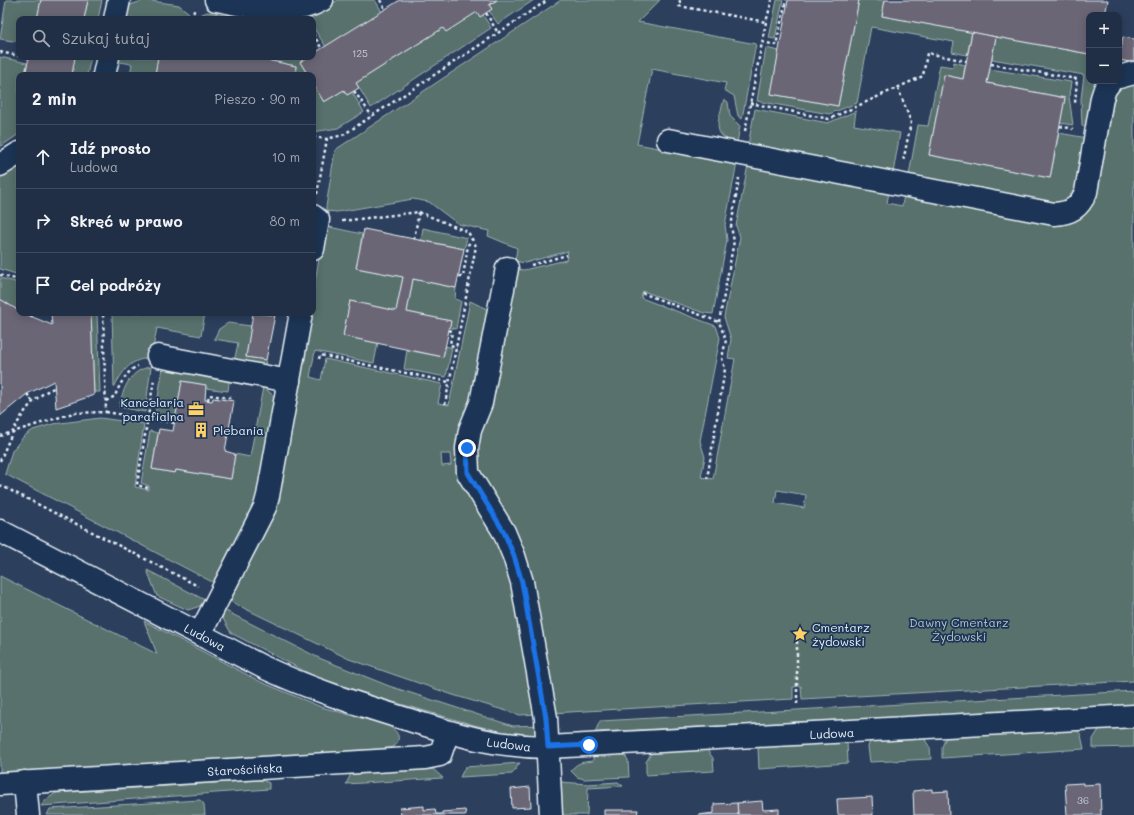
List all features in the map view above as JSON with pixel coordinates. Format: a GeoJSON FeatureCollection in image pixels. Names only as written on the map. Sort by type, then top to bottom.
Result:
{"type":"FeatureCollection","features":[{"type":"Feature","properties":{"kind":"street"},"geometry":{"type":"LineString","coordinates":[[116,16],[119,0]]}},
{"type":"Feature","properties":{"kind":"street"},"geometry":{"type":"LineString","coordinates":[[216,0],[283,10],[306,8],[322,0]]}},
{"type":"Feature","properties":{"kind":"street"},"geometry":{"type":"LineString","coordinates":[[105,72],[107,60]]}},
{"type":"Feature","properties":{"kind":"street"},"geometry":{"type":"LineString","coordinates":[[1122,76],[1134,73]]}},
{"type":"Feature","properties":{"kind":"street"},"geometry":{"type":"LineString","coordinates":[[668,140],[1054,214],[1066,213],[1076,209],[1086,192],[1102,98],[1105,89],[1109,84]]}},
{"type":"Feature","properties":{"kind":"street"},"geometry":{"type":"LineString","coordinates":[[0,165],[16,155]]}},
{"type":"Feature","properties":{"kind":"street"},"geometry":{"type":"LineString","coordinates":[[316,218],[318,220],[316,232]]}},
{"type":"Feature","properties":{"kind":"street"},"geometry":{"type":"LineString","coordinates":[[507,268],[482,403],[470,430],[467,448],[468,473],[504,532],[520,575],[546,718],[551,815]]}},
{"type":"Feature","properties":{"kind":"street"},"geometry":{"type":"LineString","coordinates":[[200,634],[265,507],[271,485],[300,316]]}},
{"type":"Feature","properties":{"kind":"street"},"geometry":{"type":"LineString","coordinates":[[158,356],[289,381]]}},
{"type":"Feature","properties":{"kind":"street","name":"Ludowa"},"geometry":{"type":"LineString","coordinates":[[0,531],[298,683],[346,701],[448,732],[507,746],[548,747],[1134,716]]}},
{"type":"Feature","properties":{"kind":"street","name":"Starościńska"},"geometry":{"type":"LineString","coordinates":[[0,784],[425,758],[440,755],[448,732]]}},
{"type":"Feature","properties":{"kind":"street"},"geometry":{"type":"LineString","coordinates":[[26,782],[28,815]]}},
{"type":"Feature","properties":{"kind":"path"},"geometry":{"type":"LineString","coordinates":[[380,0],[385,9]]}},
{"type":"Feature","properties":{"kind":"path"},"geometry":{"type":"LineString","coordinates":[[316,137],[327,139],[343,135],[548,0]]}},
{"type":"Feature","properties":{"kind":"path"},"geometry":{"type":"LineString","coordinates":[[680,0],[679,6],[766,22]]}},
{"type":"Feature","properties":{"kind":"path"},"geometry":{"type":"LineString","coordinates":[[745,130],[766,22],[772,0]]}},
{"type":"Feature","properties":{"kind":"path"},"geometry":{"type":"LineString","coordinates":[[762,42],[776,45],[786,0]]}},
{"type":"Feature","properties":{"kind":"path"},"geometry":{"type":"LineString","coordinates":[[486,13],[498,33]]}},
{"type":"Feature","properties":{"kind":"path"},"geometry":{"type":"LineString","coordinates":[[316,39],[322,49]]}},
{"type":"Feature","properties":{"kind":"path"},"geometry":{"type":"LineString","coordinates":[[0,52],[16,55]]}},
{"type":"Feature","properties":{"kind":"path"},"geometry":{"type":"LineString","coordinates":[[750,104],[829,119],[923,76],[927,53],[966,61]]}},
{"type":"Feature","properties":{"kind":"path"},"geometry":{"type":"LineString","coordinates":[[991,64],[1077,79],[1075,97]]}},
{"type":"Feature","properties":{"kind":"path"},"geometry":{"type":"LineString","coordinates":[[898,88],[911,122],[908,134]]}},
{"type":"Feature","properties":{"kind":"path"},"geometry":{"type":"LineString","coordinates":[[354,91],[372,116]]}},
{"type":"Feature","properties":{"kind":"path"},"geometry":{"type":"LineString","coordinates":[[316,200],[327,139]]}},
{"type":"Feature","properties":{"kind":"path"},"geometry":{"type":"LineString","coordinates":[[707,479],[725,369],[722,358],[726,340],[719,322],[734,241],[731,227],[744,154]]}},
{"type":"Feature","properties":{"kind":"path"},"geometry":{"type":"LineString","coordinates":[[414,239],[419,212]]}},
{"type":"Feature","properties":{"kind":"path"},"geometry":{"type":"LineString","coordinates":[[334,222],[419,212],[468,232],[476,246],[445,404]]}},
{"type":"Feature","properties":{"kind":"path"},"geometry":{"type":"LineString","coordinates":[[459,277],[463,277],[468,245],[472,239]]}},
{"type":"Feature","properties":{"kind":"path"},"geometry":{"type":"LineString","coordinates":[[507,268],[525,266],[567,255]]}},
{"type":"Feature","properties":{"kind":"path"},"geometry":{"type":"LineString","coordinates":[[0,275],[16,279]]}},
{"type":"Feature","properties":{"kind":"path"},"geometry":{"type":"LineString","coordinates":[[642,294],[719,322]]}},
{"type":"Feature","properties":{"kind":"path"},"geometry":{"type":"LineString","coordinates":[[104,316],[106,412]]}},
{"type":"Feature","properties":{"kind":"path"},"geometry":{"type":"LineString","coordinates":[[449,330],[452,331],[450,345],[457,347]]}},
{"type":"Feature","properties":{"kind":"path"},"geometry":{"type":"LineString","coordinates":[[318,363],[320,355],[449,382]]}},
{"type":"Feature","properties":{"kind":"path"},"geometry":{"type":"LineString","coordinates":[[106,401],[116,396],[119,386],[135,367],[144,363],[156,365],[158,356]]}},
{"type":"Feature","properties":{"kind":"path"},"geometry":{"type":"LineString","coordinates":[[148,488],[137,485],[154,383]]}},
{"type":"Feature","properties":{"kind":"path"},"geometry":{"type":"LineString","coordinates":[[0,461],[21,415],[54,388]]}},
{"type":"Feature","properties":{"kind":"path"},"geometry":{"type":"LineString","coordinates":[[27,394],[34,403]]}},
{"type":"Feature","properties":{"kind":"path"},"geometry":{"type":"LineString","coordinates":[[208,400],[209,395]]}},
{"type":"Feature","properties":{"kind":"path"},"geometry":{"type":"LineString","coordinates":[[0,436],[73,413],[106,412],[175,423]]}},
{"type":"Feature","properties":{"kind":"path"},"geometry":{"type":"LineString","coordinates":[[0,485],[204,589]]}},
{"type":"Feature","properties":{"kind":"path"},"geometry":{"type":"LineString","coordinates":[[797,641],[797,705]]}},
{"type":"Feature","properties":{"kind":"green space"},"geometry":{"type":"Polygon","coordinates":[[[6,0],[41,0],[38,16],[16,16],[16,42],[0,39],[6,0]]]}},
{"type":"Feature","properties":{"kind":"green space"},"geometry":{"type":"Polygon","coordinates":[[[88,0],[102,0],[99,16],[85,16],[88,0]]]}},
{"type":"Feature","properties":{"kind":"green space"},"geometry":{"type":"Polygon","coordinates":[[[145,0],[179,5],[189,13],[189,16],[122,16],[130,5],[145,0]]]}},
{"type":"Feature","properties":{"kind":"green space"},"geometry":{"type":"Polygon","coordinates":[[[338,0],[375,0],[382,12],[326,47],[316,32],[316,16],[312,16],[338,0]]]}},
{"type":"Feature","properties":{"kind":"green space"},"geometry":{"type":"Polygon","coordinates":[[[497,0],[534,0],[498,24],[489,11],[492,9],[489,5],[497,0]]]}},
{"type":"Feature","properties":{"kind":"green space","name":"Dawny Cmentarz Żydowski"},"geometry":{"type":"Polygon","coordinates":[[[561,0],[660,0],[638,22],[756,44],[742,119],[738,116],[734,96],[724,90],[726,83],[652,69],[637,144],[737,163],[725,225],[727,240],[713,314],[704,313],[643,291],[641,298],[716,326],[720,338],[700,441],[705,457],[701,477],[713,479],[735,359],[728,358],[731,339],[724,317],[740,237],[736,226],[748,165],[889,192],[887,203],[902,206],[904,195],[1047,222],[1094,200],[1098,190],[1115,93],[1118,88],[1134,80],[1134,681],[802,699],[801,686],[793,687],[793,699],[552,713],[528,582],[471,468],[514,269],[524,270],[566,260],[568,251],[525,263],[515,261],[517,248],[488,236],[489,231],[458,224],[429,202],[413,199],[337,212],[326,211],[335,150],[561,0]],[[777,490],[775,503],[804,508],[806,495],[777,490]]]}},
{"type":"Feature","properties":{"kind":"green space"},"geometry":{"type":"Polygon","coordinates":[[[777,0],[783,0],[775,39],[769,38],[777,0]]]}},
{"type":"Feature","properties":{"kind":"green space"},"geometry":{"type":"Polygon","coordinates":[[[859,0],[885,0],[882,16],[972,32],[967,55],[952,52],[954,42],[871,27],[857,103],[829,114],[757,101],[766,48],[779,51],[771,94],[838,106],[859,0]]]}},
{"type":"Feature","properties":{"kind":"green space"},"geometry":{"type":"Polygon","coordinates":[[[207,12],[230,16],[200,16],[207,12]]]}},
{"type":"Feature","properties":{"kind":"green space"},"geometry":{"type":"Polygon","coordinates":[[[477,12],[480,16],[483,15],[491,28],[371,108],[356,83],[443,28],[446,31],[477,12]]]}},
{"type":"Feature","properties":{"kind":"green space"},"geometry":{"type":"Polygon","coordinates":[[[996,37],[1086,53],[1086,84],[1101,84],[1089,128],[1082,126],[1081,99],[1084,75],[992,59],[996,37]]]}},
{"type":"Feature","properties":{"kind":"green space"},"geometry":{"type":"Polygon","coordinates":[[[0,57],[27,63],[26,72],[16,72],[16,136],[0,147],[0,57]]]}},
{"type":"Feature","properties":{"kind":"green space"},"geometry":{"type":"Polygon","coordinates":[[[74,60],[90,60],[88,72],[72,72],[74,60]]]}},
{"type":"Feature","properties":{"kind":"green space"},"geometry":{"type":"Polygon","coordinates":[[[158,60],[156,72],[131,72],[132,64],[114,61],[158,60]]]}},
{"type":"Feature","properties":{"kind":"green space"},"geometry":{"type":"Polygon","coordinates":[[[265,60],[304,60],[300,62],[306,72],[295,72],[296,66],[265,60]]]}},
{"type":"Feature","properties":{"kind":"green space"},"geometry":{"type":"Polygon","coordinates":[[[954,62],[965,65],[963,79],[944,75],[929,155],[1050,178],[1059,133],[1087,138],[1080,178],[1072,198],[1061,203],[1056,203],[909,175],[918,125],[928,126],[940,65],[953,67],[954,62]]]}},
{"type":"Feature","properties":{"kind":"green space"},"geometry":{"type":"Polygon","coordinates":[[[990,69],[1071,82],[1069,96],[1073,125],[1060,123],[1065,98],[987,83],[990,69]]]}},
{"type":"Feature","properties":{"kind":"green space"},"geometry":{"type":"Polygon","coordinates":[[[316,89],[324,102],[344,90],[347,95],[352,92],[364,112],[338,128],[316,132],[316,89]]]}},
{"type":"Feature","properties":{"kind":"green space"},"geometry":{"type":"Polygon","coordinates":[[[724,99],[728,102],[730,116],[740,126],[737,143],[728,140],[719,132],[718,126],[724,99]]]}},
{"type":"Feature","properties":{"kind":"green space"},"geometry":{"type":"Polygon","coordinates":[[[755,109],[828,123],[856,111],[854,125],[900,133],[893,173],[748,145],[755,109]]]}},
{"type":"Feature","properties":{"kind":"green space"},"geometry":{"type":"Polygon","coordinates":[[[16,165],[16,274],[0,269],[0,176],[16,165]]]}},
{"type":"Feature","properties":{"kind":"green space"},"geometry":{"type":"Polygon","coordinates":[[[325,226],[362,234],[357,268],[403,277],[396,311],[350,301],[343,336],[378,343],[374,363],[315,351],[310,377],[321,380],[325,359],[442,384],[438,403],[449,405],[470,301],[485,308],[489,314],[472,410],[465,409],[463,413],[469,415],[462,431],[496,533],[512,571],[538,714],[520,715],[453,695],[349,659],[225,599],[263,527],[308,316],[316,316],[316,276],[325,226]],[[441,454],[442,466],[451,465],[450,454],[441,454]]]}},
{"type":"Feature","properties":{"kind":"green space"},"geometry":{"type":"Polygon","coordinates":[[[423,228],[467,238],[464,249],[421,240],[423,228]]]}},
{"type":"Feature","properties":{"kind":"green space"},"geometry":{"type":"Polygon","coordinates":[[[0,278],[16,282],[16,309],[0,299],[0,278]]]}},
{"type":"Feature","properties":{"kind":"green space"},"geometry":{"type":"Polygon","coordinates":[[[413,279],[456,288],[455,299],[461,301],[456,329],[449,327],[450,321],[407,312],[413,279]]]}},
{"type":"Feature","properties":{"kind":"green space"},"geometry":{"type":"Polygon","coordinates":[[[91,316],[97,316],[100,392],[94,392],[91,316]]]}},
{"type":"Feature","properties":{"kind":"green space"},"geometry":{"type":"Polygon","coordinates":[[[112,316],[204,316],[201,336],[157,328],[151,358],[138,361],[128,366],[114,387],[112,316]]]}},
{"type":"Feature","properties":{"kind":"green space"},"geometry":{"type":"Polygon","coordinates":[[[228,323],[251,326],[246,357],[266,360],[265,365],[247,365],[234,362],[238,343],[214,339],[219,329],[228,323]]]}},
{"type":"Feature","properties":{"kind":"green space"},"geometry":{"type":"Polygon","coordinates":[[[446,346],[452,348],[446,377],[404,369],[407,350],[443,357],[446,346]]]}},
{"type":"Feature","properties":{"kind":"green space"},"geometry":{"type":"Polygon","coordinates":[[[164,361],[226,373],[229,383],[228,391],[205,388],[205,385],[182,381],[176,419],[155,415],[164,361]]]}},
{"type":"Feature","properties":{"kind":"green space"},"geometry":{"type":"Polygon","coordinates":[[[151,367],[145,412],[119,407],[125,387],[133,376],[144,369],[151,367]]]}},
{"type":"Feature","properties":{"kind":"green space"},"geometry":{"type":"Polygon","coordinates":[[[263,387],[274,396],[275,402],[260,499],[216,584],[5,474],[12,451],[24,436],[33,430],[53,424],[100,418],[144,424],[135,487],[149,490],[149,486],[141,483],[150,431],[158,433],[152,469],[175,473],[176,470],[231,479],[235,454],[250,457],[263,387]]]}},
{"type":"Feature","properties":{"kind":"green space"},"geometry":{"type":"Polygon","coordinates":[[[147,570],[205,600],[200,606],[188,610],[157,596],[147,570]]]}},
{"type":"Feature","properties":{"kind":"green space"},"geometry":{"type":"Polygon","coordinates":[[[0,576],[157,654],[144,621],[261,682],[321,707],[387,725],[398,734],[397,743],[394,747],[379,749],[0,774],[0,576]]]}},
{"type":"Feature","properties":{"kind":"green space"},"geometry":{"type":"Polygon","coordinates":[[[222,609],[319,658],[389,686],[513,726],[540,725],[541,735],[504,732],[478,726],[379,698],[314,676],[231,633],[222,617],[222,609]]]}},
{"type":"Feature","properties":{"kind":"green space"},"geometry":{"type":"Polygon","coordinates":[[[1134,691],[1134,705],[1122,706],[595,732],[600,721],[1134,691]]]}},
{"type":"Feature","properties":{"kind":"green space"},"geometry":{"type":"Polygon","coordinates":[[[1134,727],[1134,747],[1093,748],[1093,739],[1100,728],[1134,727]]]}},
{"type":"Feature","properties":{"kind":"green space"},"geometry":{"type":"Polygon","coordinates":[[[1077,730],[1081,735],[1084,749],[942,758],[942,747],[946,737],[1077,730]]]}},
{"type":"Feature","properties":{"kind":"green space"},"geometry":{"type":"Polygon","coordinates":[[[924,738],[930,748],[931,759],[870,762],[868,747],[870,741],[924,738]]]}},
{"type":"Feature","properties":{"kind":"green space"},"geometry":{"type":"Polygon","coordinates":[[[847,742],[848,763],[759,769],[758,747],[847,742]]]}},
{"type":"Feature","properties":{"kind":"green space"},"geometry":{"type":"Polygon","coordinates":[[[707,750],[713,758],[714,771],[646,775],[646,762],[652,752],[707,750]]]}},
{"type":"Feature","properties":{"kind":"green space"},"geometry":{"type":"Polygon","coordinates":[[[624,754],[628,760],[629,777],[584,779],[577,777],[571,771],[578,764],[593,761],[593,755],[624,754]]]}},
{"type":"Feature","properties":{"kind":"green space"},"geometry":{"type":"Polygon","coordinates":[[[520,763],[512,774],[460,777],[465,767],[520,763]]]}},
{"type":"Feature","properties":{"kind":"green space"},"geometry":{"type":"Polygon","coordinates":[[[433,769],[443,778],[346,784],[351,774],[433,769]]]}},
{"type":"Feature","properties":{"kind":"green space"},"geometry":{"type":"Polygon","coordinates":[[[262,780],[269,783],[269,789],[41,806],[47,799],[56,793],[262,780]]]}},
{"type":"Feature","properties":{"kind":"green space"},"geometry":{"type":"Polygon","coordinates":[[[561,782],[588,784],[618,782],[623,786],[588,788],[587,815],[559,815],[561,782]]]}},
{"type":"Feature","properties":{"kind":"green space"},"geometry":{"type":"Polygon","coordinates":[[[200,800],[204,804],[205,815],[47,815],[50,809],[200,800]]]}},
{"type":"Feature","properties":{"kind":"building"},"geometry":{"type":"Polygon","coordinates":[[[41,0],[88,0],[85,16],[38,16],[41,0]]]}},
{"type":"Feature","properties":{"kind":"building"},"geometry":{"type":"Polygon","coordinates":[[[400,0],[497,0],[489,5],[492,9],[480,17],[477,12],[446,32],[443,28],[356,83],[359,88],[347,95],[344,90],[324,102],[316,89],[316,72],[306,72],[300,62],[304,60],[316,60],[316,52],[400,0]]]}},
{"type":"Feature","properties":{"kind":"building"},"geometry":{"type":"Polygon","coordinates":[[[788,0],[859,0],[838,106],[771,94],[788,0]]]}},
{"type":"Feature","properties":{"kind":"building"},"geometry":{"type":"Polygon","coordinates":[[[885,0],[1108,0],[1106,12],[1086,12],[1086,53],[882,16],[885,0]]]}},
{"type":"Feature","properties":{"kind":"building"},"geometry":{"type":"Polygon","coordinates":[[[972,32],[996,37],[987,83],[1065,98],[1050,178],[929,155],[944,75],[963,79],[972,32]]]}},
{"type":"Feature","properties":{"kind":"building"},"geometry":{"type":"Polygon","coordinates":[[[1123,37],[1134,39],[1134,63],[1122,61],[1123,37]]]}},
{"type":"Feature","properties":{"kind":"building"},"geometry":{"type":"Polygon","coordinates":[[[28,60],[74,60],[72,72],[26,72],[28,60]]]}},
{"type":"Feature","properties":{"kind":"building"},"geometry":{"type":"Polygon","coordinates":[[[158,60],[267,60],[296,66],[295,72],[156,72],[158,60]]]}},
{"type":"Feature","properties":{"kind":"building"},"geometry":{"type":"Polygon","coordinates":[[[364,229],[464,249],[456,288],[413,279],[407,312],[451,321],[443,357],[343,336],[350,301],[396,311],[403,277],[356,268],[364,229]]]}},
{"type":"Feature","properties":{"kind":"building"},"geometry":{"type":"Polygon","coordinates":[[[0,299],[16,309],[16,316],[30,316],[52,325],[51,316],[91,316],[94,395],[56,408],[54,381],[27,394],[0,416],[0,299]]]}},
{"type":"Feature","properties":{"kind":"building"},"geometry":{"type":"Polygon","coordinates":[[[253,316],[275,316],[266,360],[246,357],[253,316]]]}},
{"type":"Feature","properties":{"kind":"building","name":"Plebania"},"geometry":{"type":"Polygon","coordinates":[[[182,381],[206,385],[205,400],[212,401],[213,398],[234,401],[225,451],[235,454],[231,479],[176,470],[175,473],[152,469],[159,429],[173,431],[182,381]]]}},
{"type":"Feature","properties":{"kind":"building"},"geometry":{"type":"Polygon","coordinates":[[[1083,783],[1083,785],[1100,784],[1101,815],[1067,815],[1065,784],[1083,783]]]}},
{"type":"Feature","properties":{"kind":"building"},"geometry":{"type":"Polygon","coordinates":[[[530,787],[531,807],[512,808],[511,789],[530,787]]]}},
{"type":"Feature","properties":{"kind":"building"},"geometry":{"type":"Polygon","coordinates":[[[932,789],[932,792],[948,791],[949,815],[914,815],[913,791],[932,789]]]}},
{"type":"Feature","properties":{"kind":"building"},"geometry":{"type":"Polygon","coordinates":[[[872,797],[873,815],[838,815],[837,799],[872,797]]]}},
{"type":"Feature","properties":{"kind":"building"},"geometry":{"type":"Polygon","coordinates":[[[762,801],[763,810],[779,809],[779,815],[738,815],[737,803],[762,801]]]}},
{"type":"Feature","properties":{"kind":"building"},"geometry":{"type":"Polygon","coordinates":[[[737,803],[738,815],[698,815],[714,813],[714,804],[737,803]]]}},
{"type":"Feature","properties":{"kind":"building"},"geometry":{"type":"Polygon","coordinates":[[[424,806],[424,810],[435,809],[436,814],[465,810],[466,815],[401,815],[400,808],[424,806]]]}},
{"type":"Feature","properties":{"kind":"building"},"geometry":{"type":"Polygon","coordinates":[[[604,810],[638,810],[637,815],[604,815],[604,810]]]}},
{"type":"Feature","properties":{"kind":"place","name":"Kancelaria parafialna"},"geometry":{"type":"Point","coordinates":[196,409]}},
{"type":"Feature","properties":{"kind":"place","name":"Plebania"},"geometry":{"type":"Point","coordinates":[201,430]}},
{"type":"Feature","properties":{"kind":"place","name":"Cmentarz żydowski"},"geometry":{"type":"Point","coordinates":[800,634]}},
{"type":"Feature","properties":{"kind":"route"},"geometry":{"type":"LineString","coordinates":[[467,448],[468,473],[504,532],[514,556],[522,582],[546,718],[548,747],[589,745]]}}]}
